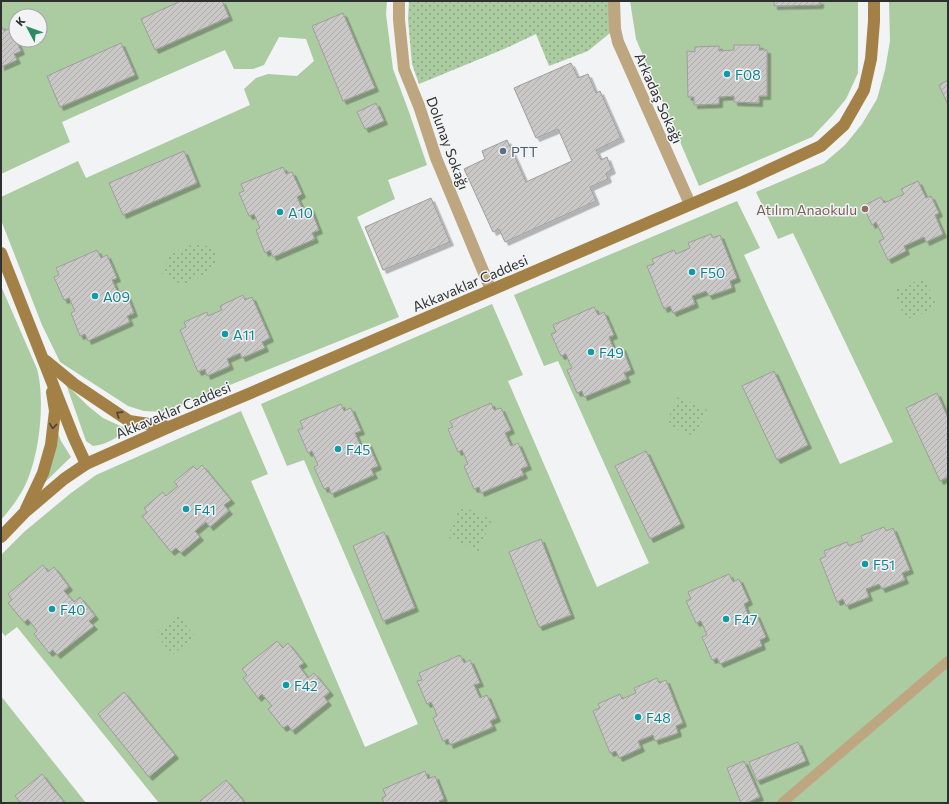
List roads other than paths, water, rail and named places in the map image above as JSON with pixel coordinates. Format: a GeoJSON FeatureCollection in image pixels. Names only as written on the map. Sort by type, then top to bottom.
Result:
{"type":"FeatureCollection","features":[{"type":"Feature","properties":{"kind":"street","name":"Dolunay Sokağı"},"geometry":{"type":"LineString","coordinates":[[399,1],[398,20],[404,69],[419,106],[436,158],[491,290]]}},
{"type":"Feature","properties":{"kind":"street","name":"Arkadaş Sokağı"},"geometry":{"type":"LineString","coordinates":[[614,1],[615,29],[618,42],[690,204]]}},
{"type":"Feature","properties":{"kind":"street","name":"Akkavaklar Caddesi"},"geometry":{"type":"LineString","coordinates":[[1,537],[24,513],[64,479],[86,464],[169,427],[743,182],[821,146],[844,125],[864,90],[871,59],[874,1]]}},
{"type":"Feature","properties":{"kind":"street"},"geometry":{"type":"LineString","coordinates":[[1,253],[74,438],[86,464]]}},
{"type":"Feature","properties":{"kind":"street"},"geometry":{"type":"LineString","coordinates":[[44,360],[74,384],[129,421],[169,427]]}},
{"type":"Feature","properties":{"kind":"street"},"geometry":{"type":"LineString","coordinates":[[24,513],[43,473],[51,445],[55,411],[44,360]]}},
{"type":"Feature","properties":{"kind":"lane"},"geometry":{"type":"LineString","coordinates":[[782,803],[948,661]]}},
{"type":"Feature","properties":{"kind":"place","name":"F08"},"geometry":{"type":"Point","coordinates":[727,74]}},
{"type":"Feature","properties":{"kind":"place","name":"PTT"},"geometry":{"type":"Point","coordinates":[503,151]}},
{"type":"Feature","properties":{"kind":"place","name":"Atılım Anaokulu"},"geometry":{"type":"Point","coordinates":[865,209]}},
{"type":"Feature","properties":{"kind":"place","name":"A10"},"geometry":{"type":"Point","coordinates":[280,212]}},
{"type":"Feature","properties":{"kind":"place","name":"F50"},"geometry":{"type":"Point","coordinates":[692,272]}},
{"type":"Feature","properties":{"kind":"place","name":"A09"},"geometry":{"type":"Point","coordinates":[95,296]}},
{"type":"Feature","properties":{"kind":"place","name":"A11"},"geometry":{"type":"Point","coordinates":[225,334]}},
{"type":"Feature","properties":{"kind":"place","name":"F49"},"geometry":{"type":"Point","coordinates":[591,352]}},
{"type":"Feature","properties":{"kind":"place","name":"F45"},"geometry":{"type":"Point","coordinates":[338,449]}},
{"type":"Feature","properties":{"kind":"place","name":"F41"},"geometry":{"type":"Point","coordinates":[186,509]}},
{"type":"Feature","properties":{"kind":"place","name":"F51"},"geometry":{"type":"Point","coordinates":[865,564]}},
{"type":"Feature","properties":{"kind":"place","name":"F40"},"geometry":{"type":"Point","coordinates":[52,609]}},
{"type":"Feature","properties":{"kind":"place","name":"F47"},"geometry":{"type":"Point","coordinates":[726,619]}},
{"type":"Feature","properties":{"kind":"place","name":"F42"},"geometry":{"type":"Point","coordinates":[286,685]}},
{"type":"Feature","properties":{"kind":"place","name":"F48"},"geometry":{"type":"Point","coordinates":[638,717]}}]}
